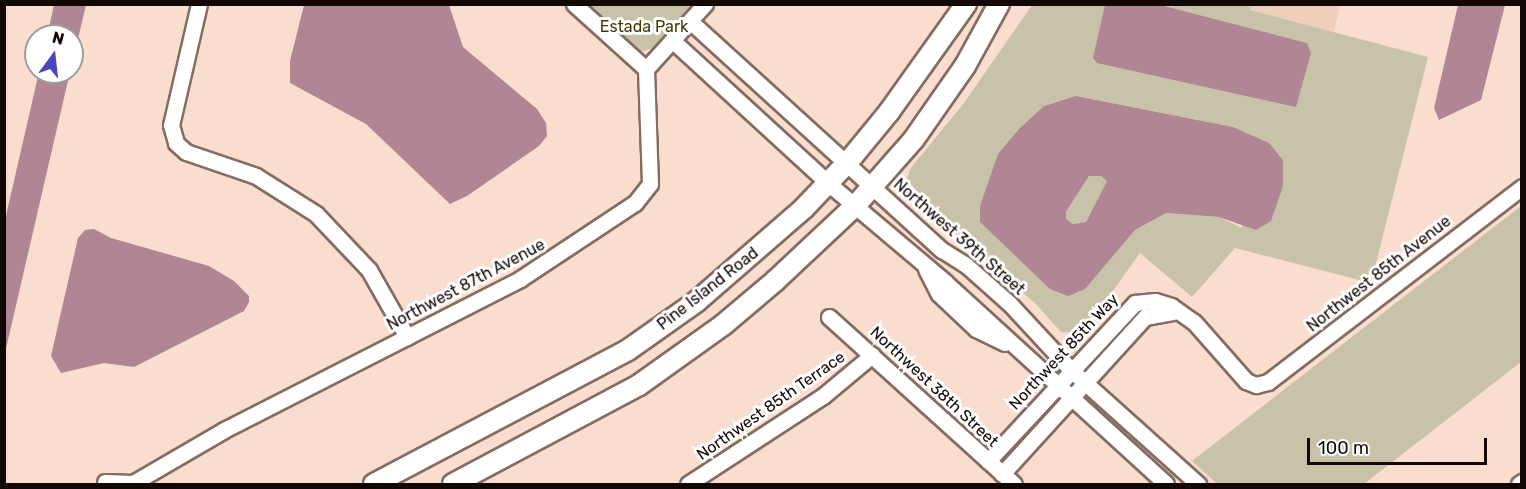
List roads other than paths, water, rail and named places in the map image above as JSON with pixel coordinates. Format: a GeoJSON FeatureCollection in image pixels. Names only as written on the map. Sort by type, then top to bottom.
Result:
{"type":"FeatureCollection","features":[{"type":"Feature","properties":{"kind":"main road","name":"Pine Island Road"},"geometry":{"type":"LineString","coordinates":[[375,484],[628,350],[705,295],[848,162],[889,112],[966,4]]}},
{"type":"Feature","properties":{"kind":"main road"},"geometry":{"type":"LineString","coordinates":[[453,484],[639,385],[723,325],[855,206],[914,139],[950,89],[999,4]]}},
{"type":"Feature","properties":{"kind":"street"},"geometry":{"type":"LineString","coordinates":[[199,4],[171,124],[171,146],[256,176],[316,214],[369,270],[407,337]]}},
{"type":"Feature","properties":{"kind":"street"},"geometry":{"type":"LineString","coordinates":[[574,4],[646,69],[705,4]]}},
{"type":"Feature","properties":{"kind":"street","name":"Northwest 39th Street"},"geometry":{"type":"LineString","coordinates":[[691,22],[848,162],[942,250],[966,265],[1009,303],[1071,370],[1198,484]]}},
{"type":"Feature","properties":{"kind":"street"},"geometry":{"type":"LineString","coordinates":[[673,41],[828,183],[923,262],[1166,484]]}},
{"type":"Feature","properties":{"kind":"street","name":"Northwest 87th Avenue"},"geometry":{"type":"LineString","coordinates":[[105,482],[133,483],[224,430],[407,337],[570,249],[635,203],[652,184],[646,69]]}},
{"type":"Feature","properties":{"kind":"street","name":"Northwest 85th Avenue"},"geometry":{"type":"LineString","coordinates":[[1181,312],[1246,381],[1256,385],[1268,382],[1521,187]]}},
{"type":"Feature","properties":{"kind":"street","name":"Northwest 85th Way"},"geometry":{"type":"LineString","coordinates":[[988,461],[1135,303],[1155,301],[1181,312]]}},
{"type":"Feature","properties":{"kind":"street"},"geometry":{"type":"LineString","coordinates":[[1002,474],[1145,316],[1162,311],[1181,312]]}},
{"type":"Feature","properties":{"kind":"street","name":"Northwest 38th Street"},"geometry":{"type":"LineString","coordinates":[[830,316],[1014,484]]}},
{"type":"Feature","properties":{"kind":"street","name":"Northwest 85th Terrace"},"geometry":{"type":"LineString","coordinates":[[688,484],[823,396],[872,355]]}},
{"type":"Feature","properties":{"kind":"park label","name":"Estada Park"},"geometry":{"type":"Point","coordinates":[644,27]}}]}
